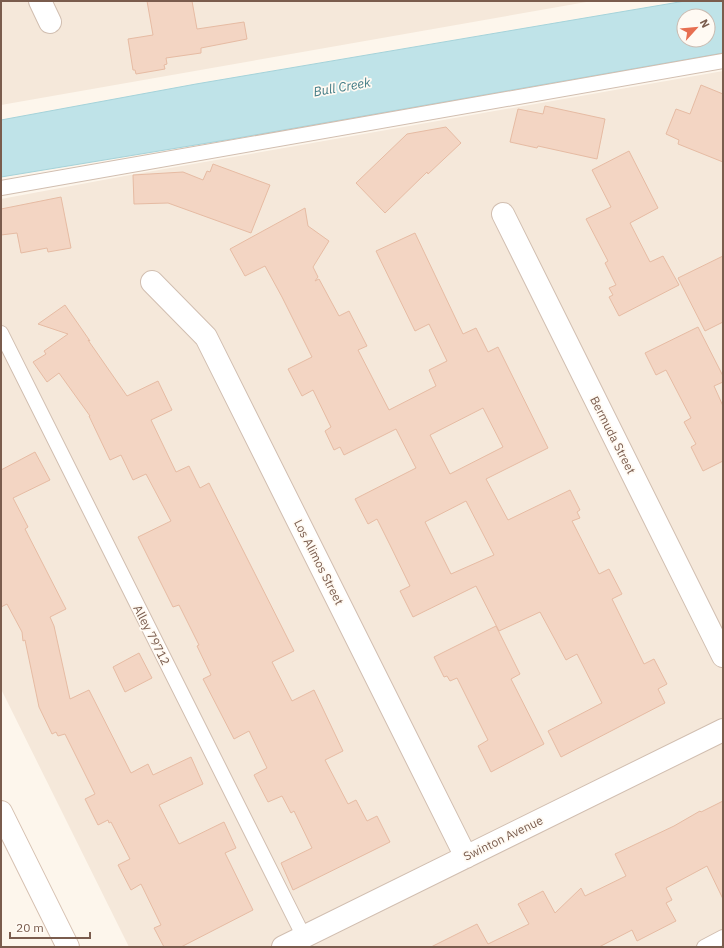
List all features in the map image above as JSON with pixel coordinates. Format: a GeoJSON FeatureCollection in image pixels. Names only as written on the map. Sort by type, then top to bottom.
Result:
{"type":"FeatureCollection","features":[{"type":"Feature","properties":{"kind":"street"},"geometry":{"type":"LineString","coordinates":[[40,1],[50,22]]}},
{"type":"Feature","properties":{"kind":"street","name":"Bermuda Street"},"geometry":{"type":"LineString","coordinates":[[502,214],[723,656]]}},
{"type":"Feature","properties":{"kind":"street","name":"Los Alimos Street"},"geometry":{"type":"LineString","coordinates":[[152,282],[206,337],[466,857]]}},
{"type":"Feature","properties":{"kind":"street","name":"Swinton Avenue"},"geometry":{"type":"LineString","coordinates":[[283,947],[723,730]]}},
{"type":"Feature","properties":{"kind":"street"},"geometry":{"type":"LineString","coordinates":[[1,812],[68,947]]}},
{"type":"Feature","properties":{"kind":"lane"},"geometry":{"type":"LineString","coordinates":[[1,188],[723,61]]}},
{"type":"Feature","properties":{"kind":"lane","name":"Alley 79712"},"geometry":{"type":"LineString","coordinates":[[1,333],[304,937]]}},
{"type":"Feature","properties":{"kind":"lane"},"geometry":{"type":"LineString","coordinates":[[704,947],[723,937]]}},
{"type":"Feature","properties":{"kind":"shaded area"},"geometry":{"type":"Polygon","coordinates":[[[1,1],[592,1],[1,105],[1,1]]]}},
{"type":"Feature","properties":{"kind":"shaded area"},"geometry":{"type":"Polygon","coordinates":[[[723,71],[723,947],[129,947],[1,689],[1,199],[723,71]]]}},
{"type":"Feature","properties":{"kind":"water","name":"Bull Creek"},"geometry":{"type":"Polygon","coordinates":[[[685,1],[723,1],[723,53],[232,139],[1,177],[1,120],[196,84],[685,1]]]}},
{"type":"Feature","properties":{"kind":"building"},"geometry":{"type":"Polygon","coordinates":[[[147,1],[192,1],[197,29],[244,22],[247,39],[201,48],[201,53],[166,58],[167,64],[164,65],[165,69],[136,74],[135,70],[133,70],[128,39],[153,35],[147,1]]]}},
{"type":"Feature","properties":{"kind":"building"},"geometry":{"type":"Polygon","coordinates":[[[701,85],[723,94],[723,162],[678,144],[679,140],[666,134],[676,109],[690,114],[701,85]]]}},
{"type":"Feature","properties":{"kind":"building"},"geometry":{"type":"Polygon","coordinates":[[[545,106],[605,119],[597,159],[538,146],[537,148],[510,142],[518,109],[543,114],[545,106]]]}},
{"type":"Feature","properties":{"kind":"building"},"geometry":{"type":"Polygon","coordinates":[[[446,127],[461,143],[428,174],[427,172],[385,213],[356,183],[407,134],[446,127]]]}},
{"type":"Feature","properties":{"kind":"building"},"geometry":{"type":"Polygon","coordinates":[[[629,151],[658,208],[630,223],[650,262],[663,256],[679,285],[619,316],[609,297],[613,295],[609,288],[616,285],[605,263],[608,261],[586,219],[611,207],[592,170],[629,151]]]}},
{"type":"Feature","properties":{"kind":"building"},"geometry":{"type":"Polygon","coordinates":[[[213,164],[270,185],[251,233],[168,203],[134,204],[133,175],[183,172],[203,180],[207,171],[210,172],[213,164]]]}},
{"type":"Feature","properties":{"kind":"building"},"geometry":{"type":"Polygon","coordinates":[[[61,197],[71,248],[48,252],[47,248],[21,253],[17,233],[1,235],[1,209],[61,197]]]}},
{"type":"Feature","properties":{"kind":"building"},"geometry":{"type":"Polygon","coordinates":[[[305,208],[308,226],[329,241],[313,267],[318,277],[315,281],[319,279],[339,316],[349,311],[367,346],[358,350],[389,410],[436,386],[429,370],[447,361],[429,324],[415,331],[376,251],[415,233],[463,334],[476,328],[488,352],[498,347],[548,448],[486,479],[508,520],[570,490],[580,510],[577,512],[580,518],[572,521],[599,574],[609,569],[622,594],[612,599],[644,664],[654,659],[667,684],[658,689],[665,703],[561,757],[548,731],[602,703],[577,654],[566,660],[540,612],[499,631],[476,586],[413,617],[400,591],[410,586],[390,545],[377,519],[368,524],[355,499],[416,468],[396,429],[344,455],[340,447],[334,450],[325,431],[331,427],[313,390],[302,396],[288,369],[312,357],[282,297],[265,266],[245,276],[230,249],[305,208]],[[483,408],[430,435],[450,474],[503,447],[483,408]],[[466,501],[425,522],[451,574],[494,555],[466,501]]]}},
{"type":"Feature","properties":{"kind":"building"},"geometry":{"type":"Polygon","coordinates":[[[723,256],[723,322],[705,331],[678,278],[723,256]]]}},
{"type":"Feature","properties":{"kind":"building"},"geometry":{"type":"Polygon","coordinates":[[[65,305],[127,396],[158,381],[172,410],[151,420],[176,472],[189,466],[200,488],[209,483],[294,651],[272,662],[292,701],[314,690],[343,751],[325,760],[348,804],[356,800],[367,821],[377,816],[390,842],[293,890],[281,863],[312,848],[294,811],[291,813],[282,796],[268,802],[254,775],[267,768],[249,731],[234,739],[203,679],[211,675],[197,646],[199,645],[179,605],[173,607],[138,537],[171,521],[146,474],[133,480],[121,455],[110,460],[90,416],[59,373],[47,382],[33,362],[46,354],[44,351],[68,334],[38,324],[65,305]]]}},
{"type":"Feature","properties":{"kind":"building"},"geometry":{"type":"Polygon","coordinates":[[[698,327],[723,376],[723,382],[714,386],[723,406],[723,461],[703,471],[691,447],[696,444],[684,422],[691,418],[666,370],[656,375],[645,353],[698,327]]]}},
{"type":"Feature","properties":{"kind":"building"},"geometry":{"type":"Polygon","coordinates":[[[35,452],[50,480],[13,498],[28,527],[25,529],[66,609],[50,617],[54,626],[70,699],[89,690],[131,773],[148,764],[153,775],[191,757],[203,784],[159,805],[179,844],[224,822],[236,848],[225,853],[253,910],[181,947],[164,947],[154,928],[161,925],[141,884],[131,890],[118,865],[130,859],[111,822],[109,823],[108,820],[98,825],[85,799],[95,794],[65,734],[58,736],[56,732],[52,734],[39,707],[22,632],[7,604],[1,607],[1,470],[35,452]]]}},
{"type":"Feature","properties":{"kind":"building"},"geometry":{"type":"Polygon","coordinates":[[[496,626],[520,674],[511,679],[544,744],[491,772],[478,746],[488,740],[457,678],[450,681],[447,676],[444,677],[434,657],[496,626]]]}},
{"type":"Feature","properties":{"kind":"building"},"geometry":{"type":"Polygon","coordinates":[[[139,653],[152,678],[125,692],[113,667],[139,653]]]}},
{"type":"Feature","properties":{"kind":"building"},"geometry":{"type":"Polygon","coordinates":[[[723,801],[723,899],[707,866],[666,888],[672,900],[666,903],[676,921],[637,941],[632,930],[599,947],[431,947],[477,924],[488,944],[529,924],[518,904],[543,891],[555,913],[581,888],[585,896],[626,876],[615,854],[723,801]]]}}]}
